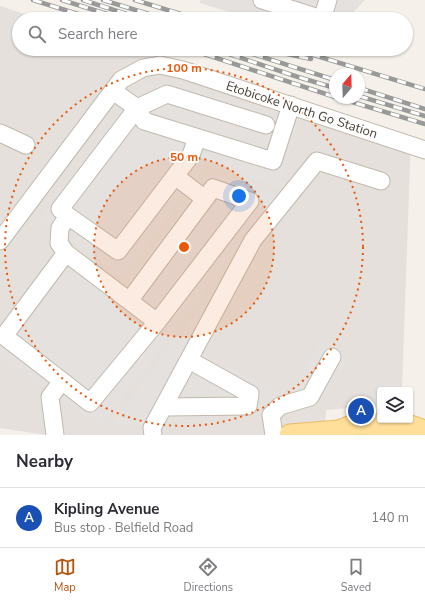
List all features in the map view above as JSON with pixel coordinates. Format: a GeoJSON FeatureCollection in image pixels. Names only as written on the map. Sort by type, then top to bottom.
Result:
{"type":"FeatureCollection","features":[{"type":"Feature","properties":{"kind":"main road"},"geometry":{"type":"LineString","coordinates":[[290,435],[341,433],[357,424],[410,426],[425,431]]}},
{"type":"Feature","properties":{"kind":"lane"},"geometry":{"type":"LineString","coordinates":[[262,0],[300,12]]}},
{"type":"Feature","properties":{"kind":"lane"},"geometry":{"type":"LineString","coordinates":[[324,12],[328,0]]}},
{"type":"Feature","properties":{"kind":"lane","name":"Etobicoke North Go Station"},"geometry":{"type":"LineString","coordinates":[[0,241],[121,80],[143,68],[160,65],[183,70],[419,148]]}},
{"type":"Feature","properties":{"kind":"lane"},"geometry":{"type":"LineString","coordinates":[[112,91],[137,108],[144,121],[273,161],[291,105]]}},
{"type":"Feature","properties":{"kind":"lane"},"geometry":{"type":"LineString","coordinates":[[245,118],[253,93]]}},
{"type":"Feature","properties":{"kind":"lane"},"geometry":{"type":"LineString","coordinates":[[197,138],[191,155],[118,251],[60,209],[137,108],[167,94],[266,125]]}},
{"type":"Feature","properties":{"kind":"lane"},"geometry":{"type":"LineString","coordinates":[[0,133],[26,145]]}},
{"type":"Feature","properties":{"kind":"lane"},"geometry":{"type":"LineString","coordinates":[[153,435],[152,428],[252,240],[317,161],[380,181]]}},
{"type":"Feature","properties":{"kind":"lane"},"geometry":{"type":"LineString","coordinates":[[175,176],[205,199]]}},
{"type":"Feature","properties":{"kind":"lane"},"geometry":{"type":"LineString","coordinates":[[66,253],[4,336],[90,403],[157,322],[250,201],[213,188],[129,300]]}},
{"type":"Feature","properties":{"kind":"lane"},"geometry":{"type":"LineString","coordinates":[[68,216],[60,228],[58,243],[66,253],[157,322]]}},
{"type":"Feature","properties":{"kind":"lane"},"geometry":{"type":"LineString","coordinates":[[274,435],[271,416],[280,406],[310,397],[332,357]]}},
{"type":"Feature","properties":{"kind":"lane"},"geometry":{"type":"LineString","coordinates":[[164,407],[248,406],[250,394],[189,360]]}},
{"type":"Feature","properties":{"kind":"lane"},"geometry":{"type":"LineString","coordinates":[[56,435],[50,397],[62,381]]}},
{"type":"Feature","properties":{"kind":"shaded area"},"geometry":{"type":"Polygon","coordinates":[[[201,0],[365,0],[354,12],[229,12],[199,3],[201,0]]]}},
{"type":"Feature","properties":{"kind":"shaded area"},"geometry":{"type":"Polygon","coordinates":[[[0,6],[18,12],[12,12],[12,56],[157,56],[411,137],[402,387],[377,387],[377,405],[326,410],[324,435],[45,435],[0,428],[0,6]]]}},
{"type":"Feature","properties":{"kind":"shaded area"},"geometry":{"type":"Polygon","coordinates":[[[163,81],[301,119],[280,188],[206,165],[123,278],[40,218],[132,96],[145,83],[163,81]]]}},
{"type":"Feature","properties":{"kind":"shaded area"},"geometry":{"type":"Polygon","coordinates":[[[208,172],[277,196],[101,426],[0,358],[0,326],[61,244],[125,286],[208,172]]]}},
{"type":"Feature","properties":{"kind":"shaded area"},"geometry":{"type":"Polygon","coordinates":[[[301,190],[197,349],[288,396],[321,340],[351,357],[321,406],[110,426],[282,198],[301,190]]]}},
{"type":"Feature","properties":{"kind":"railway"},"geometry":{"type":"LineString","coordinates":[[33,0],[72,12]]}},
{"type":"Feature","properties":{"kind":"railway"},"geometry":{"type":"LineString","coordinates":[[62,0],[101,12]]}},
{"type":"Feature","properties":{"kind":"railway"},"geometry":{"type":"LineString","coordinates":[[83,0],[120,12]]}},
{"type":"Feature","properties":{"kind":"railway"},"geometry":{"type":"LineString","coordinates":[[103,0],[142,12]]}},
{"type":"Feature","properties":{"kind":"railway"},"geometry":{"type":"LineString","coordinates":[[135,0],[174,12]]}},
{"type":"Feature","properties":{"kind":"railway"},"geometry":{"type":"LineString","coordinates":[[210,56],[329,95]]}},
{"type":"Feature","properties":{"kind":"railway"},"geometry":{"type":"LineString","coordinates":[[235,56],[329,86]]}},
{"type":"Feature","properties":{"kind":"railway"},"geometry":{"type":"LineString","coordinates":[[259,56],[329,78]]}},
{"type":"Feature","properties":{"kind":"railway"},"geometry":{"type":"LineString","coordinates":[[297,56],[311,59]]}},
{"type":"Feature","properties":{"kind":"railway"},"geometry":{"type":"LineString","coordinates":[[317,56],[425,89]]}},
{"type":"Feature","properties":{"kind":"railway"},"geometry":{"type":"LineString","coordinates":[[365,90],[425,109]]}},
{"type":"Feature","properties":{"kind":"railway"},"geometry":{"type":"LineString","coordinates":[[365,98],[425,116]]}},
{"type":"Feature","properties":{"kind":"railway"},"geometry":{"type":"LineString","coordinates":[[359,104],[425,124]]}},
{"type":"Feature","properties":{"kind":"place","name":"Kipling Avenue"},"geometry":{"type":"Point","coordinates":[361,411]}}]}
